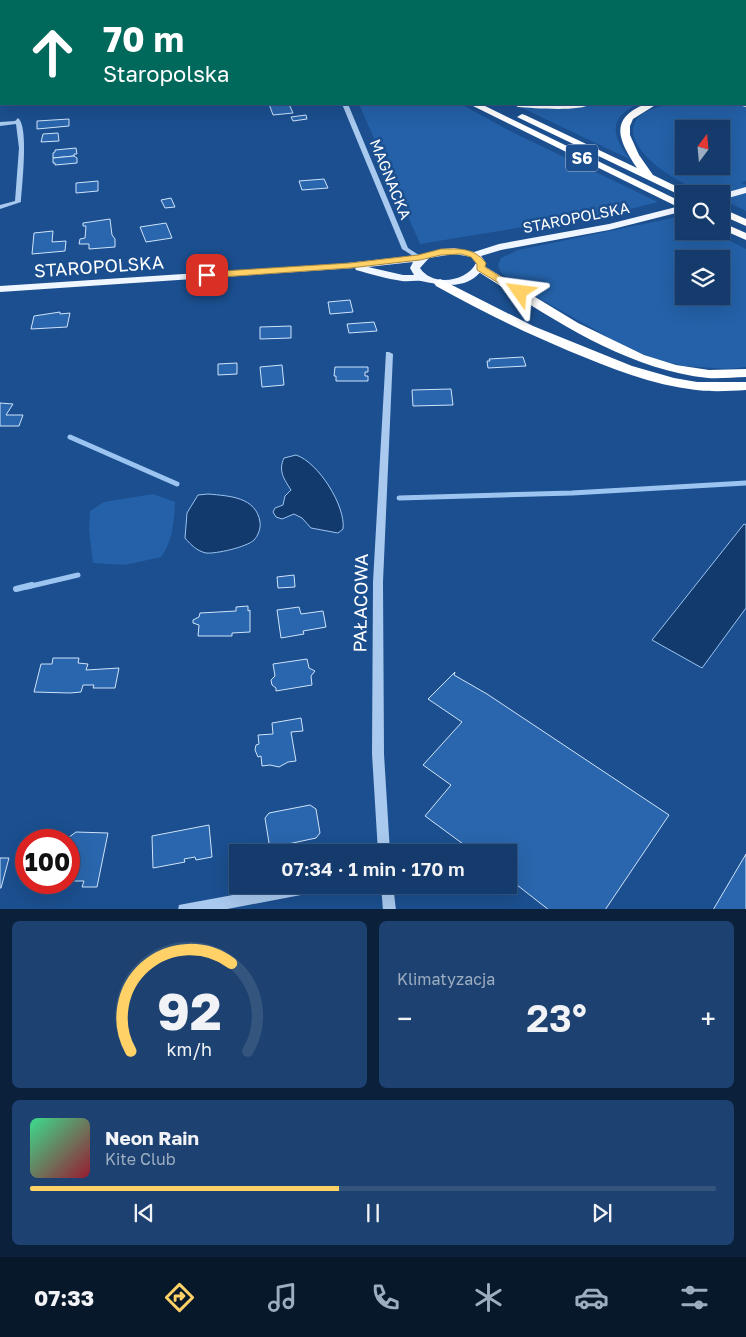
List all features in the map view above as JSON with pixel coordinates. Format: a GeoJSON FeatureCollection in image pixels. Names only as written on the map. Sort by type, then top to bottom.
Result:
{"type":"FeatureCollection","features":[{"type":"Feature","properties":{"kind":"highway","name":"S6"},"geometry":{"type":"LineString","coordinates":[[476,105],[675,204]]}},
{"type":"Feature","properties":{"kind":"highway","name":"S6"},"geometry":{"type":"LineString","coordinates":[[498,105],[675,190]]}},
{"type":"Feature","properties":{"kind":"highway"},"geometry":{"type":"LineString","coordinates":[[538,105],[572,105]]}},
{"type":"Feature","properties":{"kind":"highway"},"geometry":{"type":"LineString","coordinates":[[649,177],[629,147],[624,134],[625,124],[629,116],[650,105]]}},
{"type":"Feature","properties":{"kind":"highway"},"geometry":{"type":"LineString","coordinates":[[730,215],[746,223]]}},
{"type":"Feature","properties":{"kind":"highway"},"geometry":{"type":"LineString","coordinates":[[730,229],[746,237]]}},
{"type":"Feature","properties":{"kind":"highway"},"geometry":{"type":"LineString","coordinates":[[480,268],[609,345],[640,359],[663,366],[699,372],[746,373]]}},
{"type":"Feature","properties":{"kind":"highway"},"geometry":{"type":"LineString","coordinates":[[440,283],[503,318],[643,376],[702,386],[746,386]]}},
{"type":"Feature","properties":{"kind":"main road"},"geometry":{"type":"LineString","coordinates":[[730,194],[746,190]]}},
{"type":"Feature","properties":{"kind":"main road","name":"STAROPOLSKA"},"geometry":{"type":"LineString","coordinates":[[0,289],[350,266],[420,258],[428,254],[448,252],[462,252],[474,255],[499,247],[640,220],[675,210]]}},
{"type":"Feature","properties":{"kind":"main road"},"geometry":{"type":"LineString","coordinates":[[440,283],[470,277],[480,268],[481,263],[474,255]]}},
{"type":"Feature","properties":{"kind":"main road"},"geometry":{"type":"LineString","coordinates":[[420,258],[415,268],[416,273],[422,278]]}},
{"type":"Feature","properties":{"kind":"main road","name":"STAROPOLSKA"},"geometry":{"type":"LineString","coordinates":[[350,266],[404,278],[422,278],[440,283]]}},
{"type":"Feature","properties":{"kind":"street","name":"MAGNACKA"},"geometry":{"type":"LineString","coordinates":[[346,105],[405,249],[420,258]]}},
{"type":"Feature","properties":{"kind":"street"},"geometry":{"type":"LineString","coordinates":[[0,124],[19,121],[22,148],[18,202],[0,207]]}},
{"type":"Feature","properties":{"kind":"street","name":"PAŁACOWA"},"geometry":{"type":"LineString","coordinates":[[384,844],[378,754],[378,582],[389,354]]}},
{"type":"Feature","properties":{"kind":"street"},"geometry":{"type":"LineString","coordinates":[[190,909],[272,894]]}},
{"type":"Feature","properties":{"kind":"street"},"geometry":{"type":"LineString","coordinates":[[388,894],[390,909]]}},
{"type":"Feature","properties":{"kind":"shaded area"},"geometry":{"type":"Polygon","coordinates":[[[359,105],[463,105],[512,132],[658,202],[627,210],[420,244],[359,105]]]}},
{"type":"Feature","properties":{"kind":"shaded area"},"geometry":{"type":"Polygon","coordinates":[[[516,105],[560,107],[636,105],[621,116],[617,122],[616,129],[620,144],[631,160],[516,105]]]}},
{"type":"Feature","properties":{"kind":"shaded area"},"geometry":{"type":"Polygon","coordinates":[[[668,105],[734,105],[746,107],[746,181],[741,183],[746,185],[746,211],[730,203],[730,185],[689,185],[682,182],[662,170],[645,155],[635,140],[634,125],[645,112],[668,105]]]}},
{"type":"Feature","properties":{"kind":"shaded area"},"geometry":{"type":"Polygon","coordinates":[[[675,217],[675,240],[729,240],[746,249],[746,367],[728,369],[684,366],[658,360],[629,349],[521,288],[501,273],[498,265],[501,258],[518,250],[675,217]]]}},
{"type":"Feature","properties":{"kind":"shaded area"},"geometry":{"type":"Polygon","coordinates":[[[296,455],[313,466],[335,497],[343,520],[343,529],[338,533],[311,528],[302,518],[294,514],[282,519],[276,517],[273,512],[275,508],[283,505],[285,496],[291,490],[282,471],[284,458],[296,455]]]}},
{"type":"Feature","properties":{"kind":"shaded area"},"geometry":{"type":"Polygon","coordinates":[[[153,494],[175,502],[170,538],[161,557],[125,565],[93,563],[89,530],[90,511],[104,502],[153,494]]]}},
{"type":"Feature","properties":{"kind":"shaded area"},"geometry":{"type":"Polygon","coordinates":[[[208,494],[241,499],[253,507],[258,514],[260,522],[259,532],[254,540],[224,551],[206,553],[194,547],[185,538],[187,513],[198,495],[208,494]]]}},
{"type":"Feature","properties":{"kind":"shaded area"},"geometry":{"type":"Polygon","coordinates":[[[744,524],[746,525],[746,608],[702,668],[652,640],[744,524]]]}},
{"type":"Feature","properties":{"kind":"building"},"geometry":{"type":"Polygon","coordinates":[[[269,105],[289,105],[293,113],[273,115],[269,105]]]}},
{"type":"Feature","properties":{"kind":"building"},"geometry":{"type":"Polygon","coordinates":[[[306,115],[307,119],[293,121],[291,117],[306,115]]]}},
{"type":"Feature","properties":{"kind":"building"},"geometry":{"type":"Polygon","coordinates":[[[69,119],[69,126],[37,129],[37,121],[69,119]]]}},
{"type":"Feature","properties":{"kind":"building"},"geometry":{"type":"Polygon","coordinates":[[[58,133],[59,141],[41,142],[43,134],[58,133]]]}},
{"type":"Feature","properties":{"kind":"building"},"geometry":{"type":"Polygon","coordinates":[[[76,148],[77,154],[74,154],[74,156],[53,158],[55,150],[76,148]]]}},
{"type":"Feature","properties":{"kind":"building"},"geometry":{"type":"Polygon","coordinates":[[[74,156],[77,158],[77,163],[55,165],[53,163],[53,158],[74,156]]]}},
{"type":"Feature","properties":{"kind":"building"},"geometry":{"type":"Polygon","coordinates":[[[324,179],[328,188],[302,190],[299,181],[324,179]]]}},
{"type":"Feature","properties":{"kind":"building"},"geometry":{"type":"Polygon","coordinates":[[[98,181],[98,191],[76,193],[76,183],[98,181]]]}},
{"type":"Feature","properties":{"kind":"building"},"geometry":{"type":"Polygon","coordinates":[[[171,198],[175,207],[165,208],[161,200],[171,198]]]}},
{"type":"Feature","properties":{"kind":"building"},"geometry":{"type":"Polygon","coordinates":[[[110,219],[115,247],[89,249],[89,244],[79,244],[80,239],[85,238],[86,226],[83,226],[83,223],[110,219]]]}},
{"type":"Feature","properties":{"kind":"building"},"geometry":{"type":"Polygon","coordinates":[[[166,223],[172,238],[146,242],[140,227],[166,223]]]}},
{"type":"Feature","properties":{"kind":"building"},"geometry":{"type":"Polygon","coordinates":[[[53,231],[52,242],[66,241],[65,251],[32,254],[34,233],[53,231]]]}},
{"type":"Feature","properties":{"kind":"building"},"geometry":{"type":"Polygon","coordinates":[[[350,300],[353,312],[330,314],[328,302],[350,300]]]}},
{"type":"Feature","properties":{"kind":"building"},"geometry":{"type":"Polygon","coordinates":[[[60,312],[60,314],[70,313],[67,327],[31,329],[34,316],[60,312]]]}},
{"type":"Feature","properties":{"kind":"building"},"geometry":{"type":"Polygon","coordinates":[[[374,322],[377,331],[349,333],[347,324],[374,322]]]}},
{"type":"Feature","properties":{"kind":"building"},"geometry":{"type":"Polygon","coordinates":[[[291,326],[291,338],[260,339],[260,327],[291,326]]]}},
{"type":"Feature","properties":{"kind":"building"},"geometry":{"type":"Polygon","coordinates":[[[523,357],[526,366],[488,368],[487,361],[490,361],[489,359],[523,357]]]}},
{"type":"Feature","properties":{"kind":"building"},"geometry":{"type":"Polygon","coordinates":[[[237,363],[237,374],[218,375],[218,364],[237,363]]]}},
{"type":"Feature","properties":{"kind":"building"},"geometry":{"type":"Polygon","coordinates":[[[282,365],[284,385],[262,387],[260,367],[282,365]]]}},
{"type":"Feature","properties":{"kind":"building"},"geometry":{"type":"Polygon","coordinates":[[[335,367],[368,367],[368,372],[365,372],[365,376],[368,376],[368,381],[336,381],[336,376],[334,376],[335,367]]]}},
{"type":"Feature","properties":{"kind":"building"},"geometry":{"type":"Polygon","coordinates":[[[451,389],[453,405],[413,406],[412,390],[451,389]]]}},
{"type":"Feature","properties":{"kind":"building"},"geometry":{"type":"Polygon","coordinates":[[[0,403],[13,404],[6,415],[23,415],[19,426],[0,426],[0,403]]]}},
{"type":"Feature","properties":{"kind":"building"},"geometry":{"type":"Polygon","coordinates":[[[294,575],[295,587],[278,588],[277,577],[294,575]]]}},
{"type":"Feature","properties":{"kind":"building"},"geometry":{"type":"Polygon","coordinates":[[[248,606],[248,611],[250,610],[250,632],[232,633],[232,636],[198,636],[199,625],[193,623],[193,620],[199,617],[200,613],[236,611],[236,607],[248,606]]]}},
{"type":"Feature","properties":{"kind":"building"},"geometry":{"type":"Polygon","coordinates":[[[299,607],[301,614],[323,611],[326,627],[303,631],[304,634],[281,638],[277,610],[299,607]]]}},
{"type":"Feature","properties":{"kind":"building"},"geometry":{"type":"Polygon","coordinates":[[[53,658],[79,658],[78,663],[88,664],[86,670],[119,668],[115,688],[93,688],[94,685],[83,685],[81,692],[34,692],[41,664],[52,664],[53,658]]]}},
{"type":"Feature","properties":{"kind":"building"},"geometry":{"type":"Polygon","coordinates":[[[307,659],[309,668],[315,671],[311,676],[312,685],[276,691],[271,680],[275,676],[273,664],[307,659]]]}},
{"type":"Feature","properties":{"kind":"building"},"geometry":{"type":"Polygon","coordinates":[[[455,672],[454,675],[487,694],[669,815],[606,909],[548,909],[517,885],[517,844],[463,844],[425,816],[451,785],[423,765],[462,722],[428,699],[455,672]]]}},
{"type":"Feature","properties":{"kind":"building"},"geometry":{"type":"Polygon","coordinates":[[[301,718],[303,731],[291,732],[296,761],[288,762],[279,767],[262,766],[261,756],[258,757],[255,750],[256,745],[259,744],[258,735],[273,734],[272,723],[301,718]]]}},
{"type":"Feature","properties":{"kind":"building"},"geometry":{"type":"Polygon","coordinates":[[[310,805],[316,809],[320,833],[316,838],[288,844],[270,844],[265,818],[269,813],[310,805]]]}},
{"type":"Feature","properties":{"kind":"building"},"geometry":{"type":"Polygon","coordinates":[[[209,825],[212,857],[196,860],[195,857],[184,859],[185,862],[153,868],[152,836],[209,825]]]}},
{"type":"Feature","properties":{"kind":"building"},"geometry":{"type":"Polygon","coordinates":[[[80,832],[108,833],[97,887],[82,887],[84,881],[80,881],[80,832]]]}},
{"type":"Feature","properties":{"kind":"building"},"geometry":{"type":"Polygon","coordinates":[[[746,854],[746,909],[714,909],[746,854]]]}},
{"type":"Feature","properties":{"kind":"building"},"geometry":{"type":"Polygon","coordinates":[[[0,858],[9,858],[1,888],[0,888],[0,858]]]}},
{"type":"Feature","properties":{"kind":"waterway"},"geometry":{"type":"LineString","coordinates":[[70,437],[177,484]]}},
{"type":"Feature","properties":{"kind":"waterway"},"geometry":{"type":"LineString","coordinates":[[399,498],[572,493],[746,483]]}},
{"type":"Feature","properties":{"kind":"waterway"},"geometry":{"type":"LineString","coordinates":[[27,587],[78,575]]}},
{"type":"Feature","properties":{"kind":"waterway"},"geometry":{"type":"LineString","coordinates":[[16,589],[32,585]]}},
{"type":"Feature","properties":{"kind":"route"},"geometry":{"type":"LineString","coordinates":[[207,275],[350,266],[420,258],[428,254],[441,252],[462,252],[474,255],[481,263],[480,268],[520,292]]}}]}
